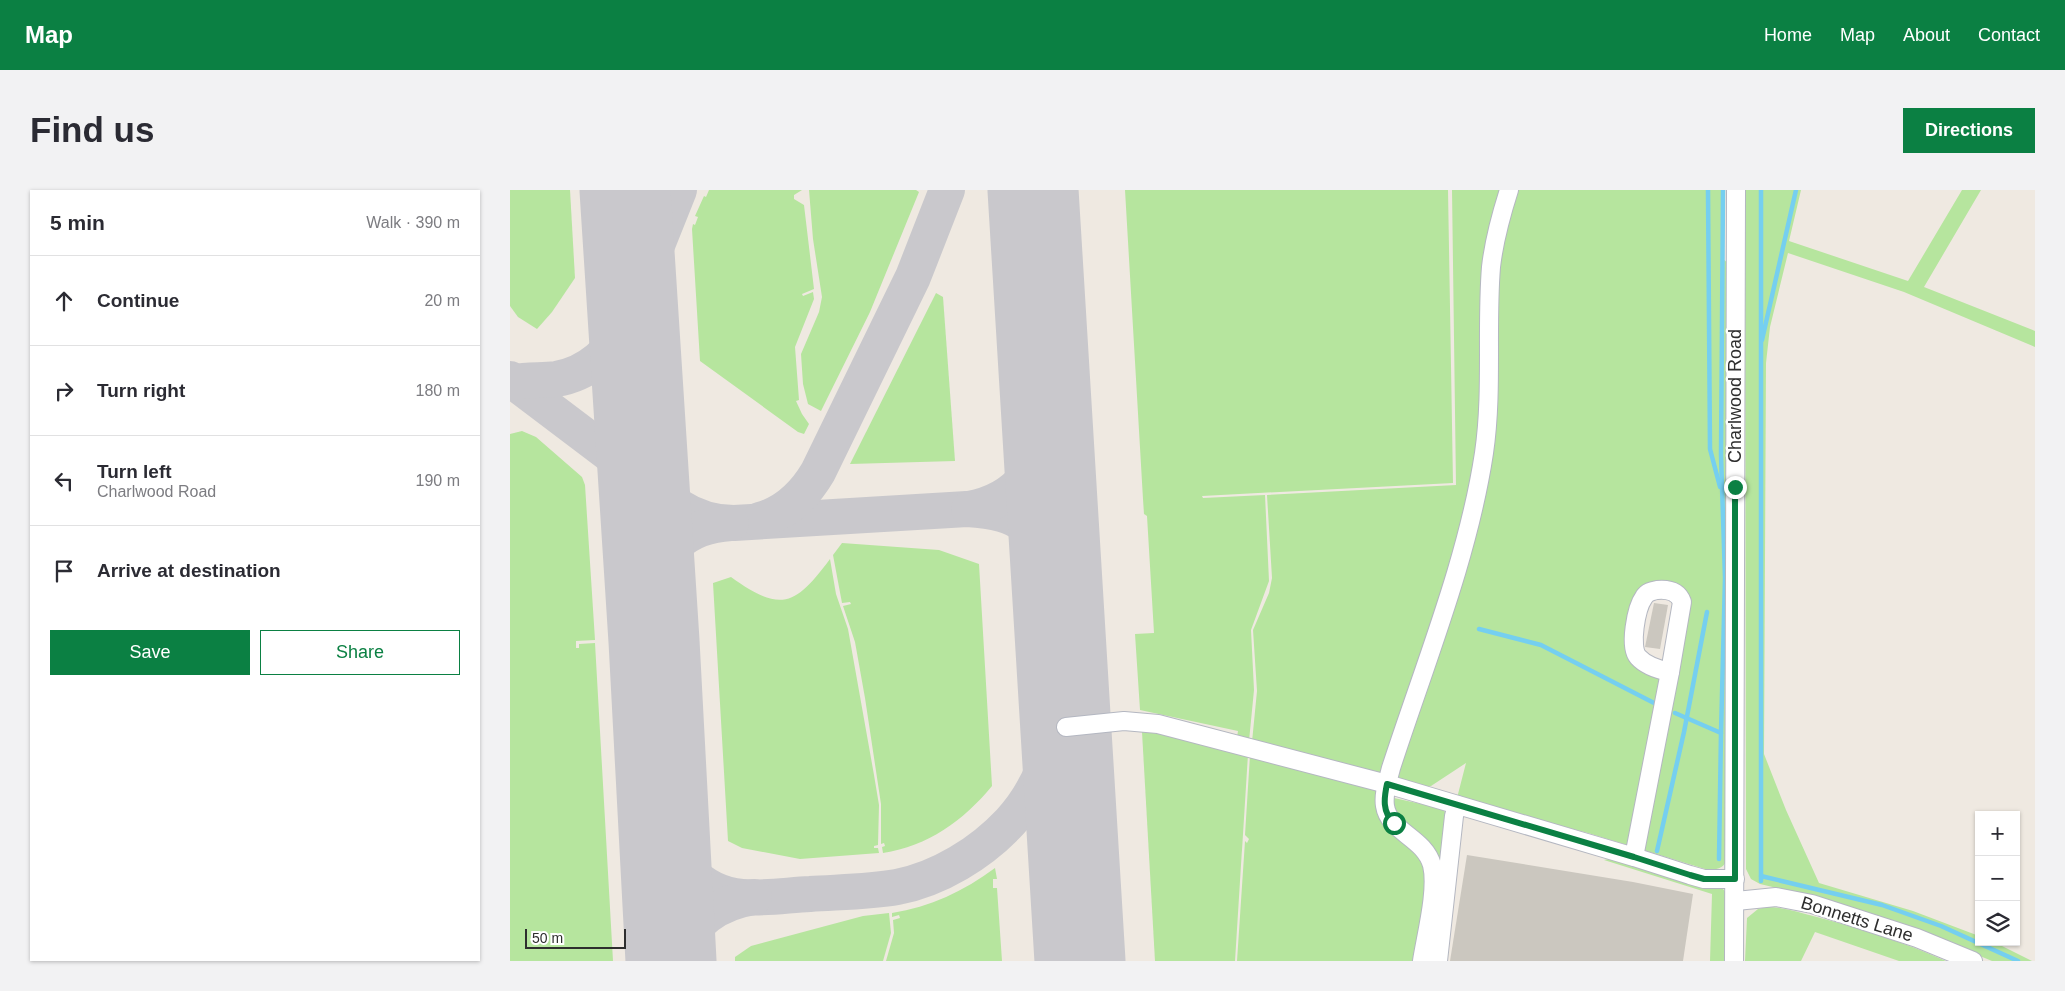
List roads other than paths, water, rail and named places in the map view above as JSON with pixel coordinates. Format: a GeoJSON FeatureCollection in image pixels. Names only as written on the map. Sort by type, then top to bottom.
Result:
{"type":"FeatureCollection","features":[{"type":"Feature","properties":{"kind":"street"},"geometry":{"type":"LineString","coordinates":[[1422,961],[1433,891],[1433,869],[1428,854],[1389,819],[1384,805],[1387,784],[1460,560],[1480,479],[1488,411],[1491,269],[1496,238],[1509,190]]}},
{"type":"Feature","properties":{"kind":"street","name":"Charlwood Road"},"geometry":{"type":"LineString","coordinates":[[1734,961],[1736,901],[1736,190]]}},
{"type":"Feature","properties":{"kind":"street"},"geometry":{"type":"LineString","coordinates":[[1634,857],[1670,672]]}},
{"type":"Feature","properties":{"kind":"street"},"geometry":{"type":"LineString","coordinates":[[1066,727],[1116,721],[1147,722],[1387,784],[1634,857],[1698,878],[1735,879]]}},
{"type":"Feature","properties":{"kind":"street"},"geometry":{"type":"LineString","coordinates":[[1438,961],[1456,805]]}},
{"type":"Feature","properties":{"kind":"street","name":"Bonnetts Lane"},"geometry":{"type":"LineString","coordinates":[[1736,901],[1776,898],[1812,904],[1909,935],[1973,961]]}},
{"type":"Feature","properties":{"kind":"waterway"},"geometry":{"type":"LineString","coordinates":[[1708,190],[1710,449],[1720,487]]}},
{"type":"Feature","properties":{"kind":"waterway"},"geometry":{"type":"LineString","coordinates":[[1675,713],[1721,733],[1725,578],[1721,455],[1723,190]]}},
{"type":"Feature","properties":{"kind":"waterway"},"geometry":{"type":"LineString","coordinates":[[1761,190],[1761,876]]}},
{"type":"Feature","properties":{"kind":"waterway"},"geometry":{"type":"LineString","coordinates":[[1762,340],[1796,190]]}},
{"type":"Feature","properties":{"kind":"waterway"},"geometry":{"type":"LineString","coordinates":[[1657,851],[1684,732],[1707,612]]}},
{"type":"Feature","properties":{"kind":"waterway"},"geometry":{"type":"LineString","coordinates":[[1479,629],[1541,645],[1656,704]]}},
{"type":"Feature","properties":{"kind":"waterway"},"geometry":{"type":"LineString","coordinates":[[1719,859],[1721,733]]}},
{"type":"Feature","properties":{"kind":"waterway"},"geometry":{"type":"LineString","coordinates":[[1761,881],[1761,876],[1882,905],[1941,926],[2018,961]]}}]}
